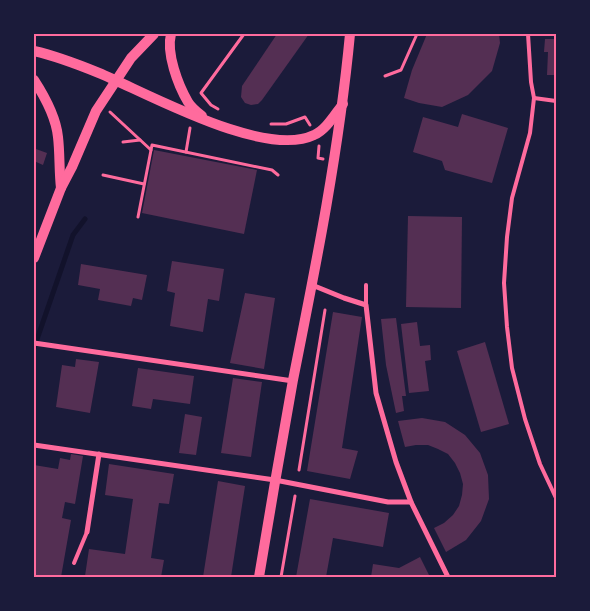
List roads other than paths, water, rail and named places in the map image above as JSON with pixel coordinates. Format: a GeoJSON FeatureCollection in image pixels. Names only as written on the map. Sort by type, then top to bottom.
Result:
{"type":"FeatureCollection","features":[{"type":"Feature","properties":{"kind":"main road"},"geometry":{"type":"LineString","coordinates":[[34,258],[61,188],[96,111],[131,58],[154,34]]}},
{"type":"Feature","properties":{"kind":"main road"},"geometry":{"type":"LineString","coordinates":[[171,34],[171,55],[180,86],[189,104],[209,122]]}},
{"type":"Feature","properties":{"kind":"main road"},"geometry":{"type":"LineString","coordinates":[[259,577],[344,104],[350,34]]}},
{"type":"Feature","properties":{"kind":"main road"},"geometry":{"type":"LineString","coordinates":[[34,50],[61,58],[115,80],[209,122],[248,134],[279,139],[299,139],[315,135],[328,124],[344,104]]}},
{"type":"Feature","properties":{"kind":"main road"},"geometry":{"type":"LineString","coordinates":[[34,80],[53,114],[58,137],[61,188]]}},
{"type":"Feature","properties":{"kind":"street"},"geometry":{"type":"LineString","coordinates":[[312,285],[344,298],[366,304],[376,393],[396,462],[411,502],[448,577]]}},
{"type":"Feature","properties":{"kind":"street"},"geometry":{"type":"LineString","coordinates":[[34,343],[293,381]]}},
{"type":"Feature","properties":{"kind":"street"},"geometry":{"type":"LineString","coordinates":[[34,445],[275,480],[388,502],[411,502]]}},
{"type":"Feature","properties":{"kind":"street"},"geometry":{"type":"LineString","coordinates":[[87,532],[99,454]]}},
{"type":"Feature","properties":{"kind":"lane"},"geometry":{"type":"LineString","coordinates":[[528,34],[534,98],[530,133],[512,198],[507,237],[504,284],[506,318],[512,368],[525,419],[540,464],[556,498]]}},
{"type":"Feature","properties":{"kind":"lane"},"geometry":{"type":"LineString","coordinates":[[534,98],[556,101]]}},
{"type":"Feature","properties":{"kind":"lane"},"geometry":{"type":"LineString","coordinates":[[366,285],[366,304]]}},
{"type":"Feature","properties":{"kind":"lane"},"geometry":{"type":"LineString","coordinates":[[74,563],[87,532]]}},
{"type":"Feature","properties":{"kind":"waterway"},"geometry":{"type":"LineString","coordinates":[[34,348],[73,235],[85,219]]}}]}
